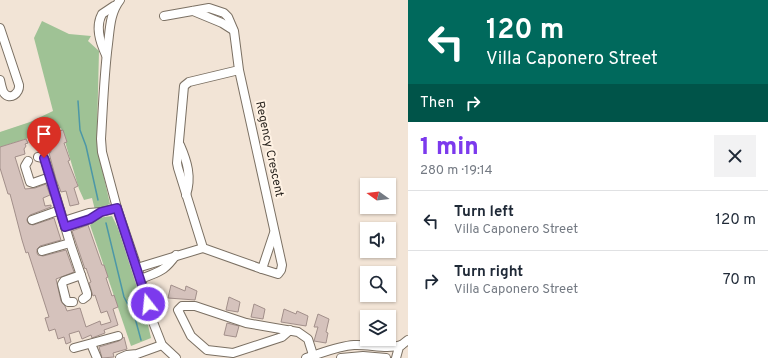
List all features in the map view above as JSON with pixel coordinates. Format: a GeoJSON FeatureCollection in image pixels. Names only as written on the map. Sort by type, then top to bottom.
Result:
{"type":"FeatureCollection","features":[{"type":"Feature","properties":{"kind":"street"},"geometry":{"type":"LineString","coordinates":[[106,55],[102,47],[104,12],[117,3]]}},
{"type":"Feature","properties":{"kind":"street"},"geometry":{"type":"LineString","coordinates":[[117,3],[110,23],[106,55],[101,146],[117,208],[151,317],[162,345],[176,358]]}},
{"type":"Feature","properties":{"kind":"street","name":"Regency Crescent"},"geometry":{"type":"LineString","coordinates":[[164,16],[209,8],[224,13],[228,17],[234,31],[239,70],[282,265],[281,270],[278,274],[203,248]]}},
{"type":"Feature","properties":{"kind":"street"},"geometry":{"type":"LineString","coordinates":[[0,28],[19,85],[19,91],[11,96],[7,95],[4,93],[0,80]]}},
{"type":"Feature","properties":{"kind":"street"},"geometry":{"type":"LineString","coordinates":[[0,53],[4,41]]}},
{"type":"Feature","properties":{"kind":"street"},"geometry":{"type":"LineString","coordinates":[[138,272],[159,272],[166,268],[173,256],[203,248],[186,196],[178,163],[183,88],[188,82],[239,70]]}},
{"type":"Feature","properties":{"kind":"street"},"geometry":{"type":"LineString","coordinates":[[38,157],[45,160],[87,294],[82,299]]}},
{"type":"Feature","properties":{"kind":"street"},"geometry":{"type":"LineString","coordinates":[[28,161],[25,166],[30,182],[33,183],[50,177]]}},
{"type":"Feature","properties":{"kind":"street"},"geometry":{"type":"LineString","coordinates":[[64,224],[90,219],[101,212],[117,208]]}},
{"type":"Feature","properties":{"kind":"street"},"geometry":{"type":"LineString","coordinates":[[32,220],[60,210]]}},
{"type":"Feature","properties":{"kind":"street"},"geometry":{"type":"LineString","coordinates":[[262,269],[275,233]]}},
{"type":"Feature","properties":{"kind":"street"},"geometry":{"type":"LineString","coordinates":[[42,251],[70,243]]}},
{"type":"Feature","properties":{"kind":"street"},"geometry":{"type":"LineString","coordinates":[[73,302],[68,302],[66,300],[62,284],[64,281],[81,276]]}},
{"type":"Feature","properties":{"kind":"street"},"geometry":{"type":"LineString","coordinates":[[290,330],[282,337],[233,353],[207,350],[191,336],[178,310],[182,306],[195,306],[246,323],[290,330],[304,336],[303,340],[310,357],[348,346],[361,345],[387,347],[404,342]]}},
{"type":"Feature","properties":{"kind":"street"},"geometry":{"type":"LineString","coordinates":[[74,348],[118,336]]}},
{"type":"Feature","properties":{"kind":"street"},"geometry":{"type":"LineString","coordinates":[[396,358],[397,350],[404,342]]}},
{"type":"Feature","properties":{"kind":"street"},"geometry":{"type":"LineString","coordinates":[[91,344],[96,358]]}},
{"type":"Feature","properties":{"kind":"street"},"geometry":{"type":"LineString","coordinates":[[120,358],[127,355],[135,356],[162,345]]}},
{"type":"Feature","properties":{"kind":"street"},"geometry":{"type":"LineString","coordinates":[[340,358],[363,356],[386,358]]}},
{"type":"Feature","properties":{"kind":"green space"},"geometry":{"type":"Polygon","coordinates":[[[42,21],[69,34],[91,36],[88,41],[99,51],[98,151],[110,204],[95,210],[92,198],[84,200],[79,189],[61,128],[0,147],[0,132],[30,122],[53,111],[34,38],[42,21]]]}},
{"type":"Feature","properties":{"kind":"green space"},"geometry":{"type":"Polygon","coordinates":[[[112,216],[118,228],[145,312],[151,338],[131,346],[90,225],[97,218],[112,216]]]}},
{"type":"Feature","properties":{"kind":"building"},"geometry":{"type":"Polygon","coordinates":[[[63,130],[67,142],[64,143],[70,160],[68,161],[78,186],[74,188],[79,204],[70,206],[66,191],[61,192],[56,179],[46,134],[63,130]]]}},
{"type":"Feature","properties":{"kind":"building"},"geometry":{"type":"Polygon","coordinates":[[[26,139],[28,143],[25,144],[25,154],[15,157],[25,189],[35,188],[46,184],[50,195],[43,198],[45,206],[51,205],[51,207],[30,215],[27,221],[29,224],[33,225],[54,218],[61,240],[40,246],[37,249],[37,253],[38,255],[43,256],[66,250],[74,272],[56,279],[61,301],[67,311],[80,308],[86,327],[100,321],[101,325],[111,322],[107,311],[101,313],[95,295],[93,296],[89,283],[91,282],[72,231],[88,225],[102,265],[104,265],[108,277],[106,278],[112,296],[114,295],[118,307],[113,309],[118,325],[104,330],[105,333],[92,338],[91,335],[82,339],[79,331],[69,334],[71,342],[66,344],[64,337],[58,339],[55,329],[49,331],[45,318],[49,317],[28,252],[26,253],[10,194],[8,194],[0,168],[0,147],[26,139]]]}},
{"type":"Feature","properties":{"kind":"building"},"geometry":{"type":"Polygon","coordinates":[[[171,285],[185,291],[186,286],[197,291],[195,300],[168,298],[171,285]]]}},
{"type":"Feature","properties":{"kind":"building"},"geometry":{"type":"Polygon","coordinates":[[[229,297],[240,302],[238,312],[226,310],[229,297]]]}},
{"type":"Feature","properties":{"kind":"building"},"geometry":{"type":"Polygon","coordinates":[[[254,304],[265,309],[263,319],[251,317],[254,304]]]}},
{"type":"Feature","properties":{"kind":"building"},"geometry":{"type":"Polygon","coordinates":[[[284,309],[296,314],[297,311],[308,316],[306,326],[281,322],[284,309]]]}},
{"type":"Feature","properties":{"kind":"building"},"geometry":{"type":"Polygon","coordinates":[[[318,314],[329,319],[326,332],[328,333],[326,343],[314,341],[318,327],[314,327],[318,314]]]}},
{"type":"Feature","properties":{"kind":"building"},"geometry":{"type":"Polygon","coordinates":[[[227,323],[239,326],[236,337],[224,335],[227,323]]]}},
{"type":"Feature","properties":{"kind":"building"},"geometry":{"type":"Polygon","coordinates":[[[124,337],[127,349],[113,353],[114,357],[102,358],[99,347],[119,341],[124,337]]]}},
{"type":"Feature","properties":{"kind":"waterway"},"geometry":{"type":"LineString","coordinates":[[78,101],[80,130],[86,146],[98,200]]}},
{"type":"Feature","properties":{"kind":"waterway"},"geometry":{"type":"LineString","coordinates":[[106,223],[124,297],[135,318],[141,340]]}},
{"type":"Feature","properties":{"kind":"route"},"geometry":{"type":"LineString","coordinates":[[44,158],[65,227],[90,219],[101,212],[117,208],[148,304]]}}]}
